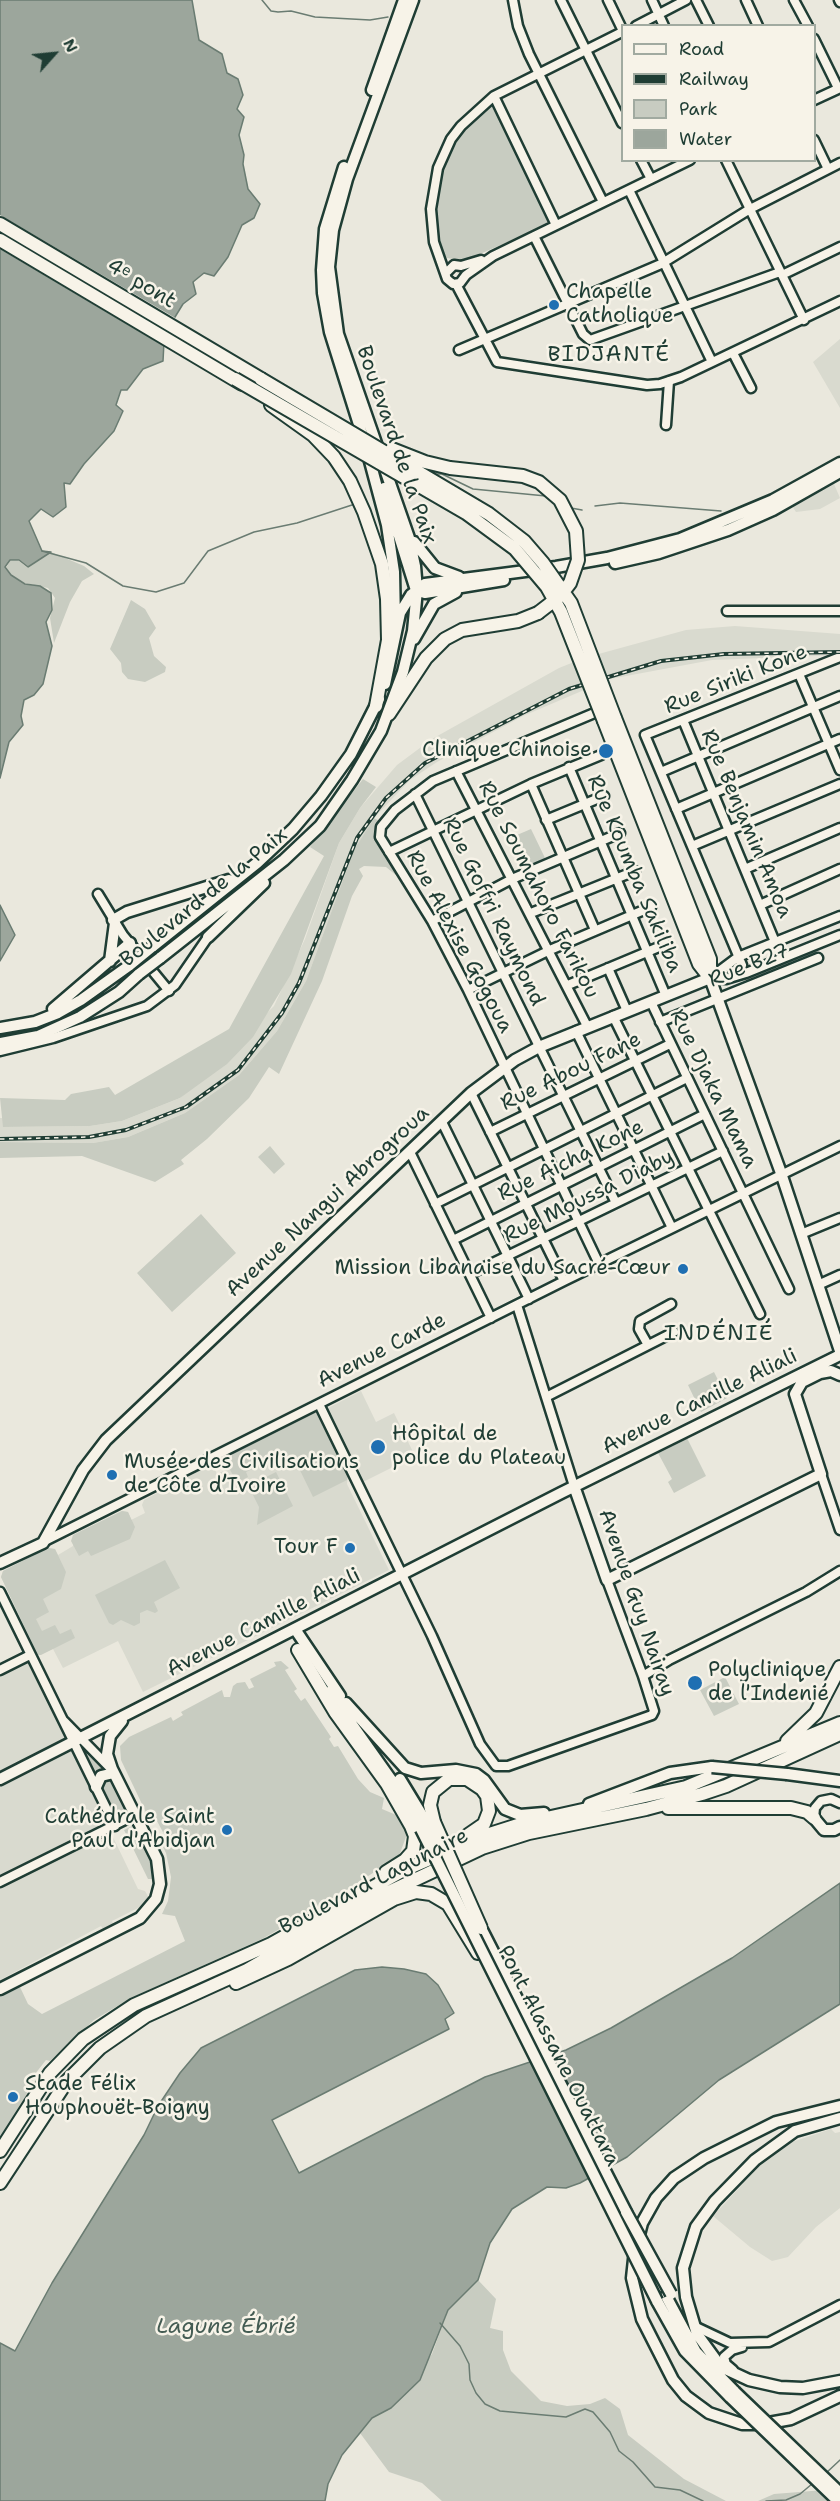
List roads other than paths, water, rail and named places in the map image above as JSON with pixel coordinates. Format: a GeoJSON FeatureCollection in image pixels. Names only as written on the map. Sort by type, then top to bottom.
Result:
{"type":"FeatureCollection","features":[{"type":"Feature","properties":{"kind":"highway","name":"4ᵉ pont"},"geometry":{"type":"LineString","coordinates":[[0,224],[261,379]]}},
{"type":"Feature","properties":{"kind":"highway","name":"4ᵉ pont"},"geometry":{"type":"LineString","coordinates":[[0,240],[235,380]]}},
{"type":"Feature","properties":{"kind":"highway"},"geometry":{"type":"LineString","coordinates":[[261,379],[398,452],[425,462],[450,468],[507,472],[530,478],[545,486],[565,506],[571,517],[578,537],[578,551],[570,583],[560,596],[538,613],[518,621],[462,630],[446,639],[426,658],[389,714]]}},
{"type":"Feature","properties":{"kind":"highway"},"geometry":{"type":"LineString","coordinates":[[261,379],[469,502],[510,529],[543,563],[570,603],[609,719],[699,964],[710,978]]}},
{"type":"Feature","properties":{"kind":"highway"},"geometry":{"type":"LineString","coordinates":[[235,380],[466,513],[515,549],[547,587],[561,612],[609,719]]}},
{"type":"Feature","properties":{"kind":"highway"},"geometry":{"type":"LineString","coordinates":[[235,380],[313,435],[334,457],[357,495],[382,564],[387,599],[388,640],[376,706]]}},
{"type":"Feature","properties":{"kind":"highway"},"geometry":{"type":"LineString","coordinates":[[298,1650],[335,1712],[387,1784],[415,1836],[415,1844],[410,1856],[336,1906]]}},
{"type":"Feature","properties":{"kind":"highway"},"geometry":{"type":"LineString","coordinates":[[777,1750],[816,1713],[839,1669]]}},
{"type":"Feature","properties":{"kind":"highway","name":"Boulevard Lagunaire"},"geometry":{"type":"LineString","coordinates":[[0,2151],[50,2073],[100,2026],[134,2005],[271,1944],[336,1906],[433,1857],[480,1837],[545,1818],[686,1787],[840,1723]]}},
{"type":"Feature","properties":{"kind":"highway","name":"Boulevard Lagunaire"},"geometry":{"type":"LineString","coordinates":[[0,2183],[67,2080],[100,2048],[146,2016],[199,1994],[247,1970],[351,1910],[482,1848],[529,1833],[646,1809],[726,1786],[840,1734]]}},
{"type":"Feature","properties":{"kind":"highway"},"geometry":{"type":"LineString","coordinates":[[433,1857],[484,1824],[489,1811],[487,1796],[476,1783],[467,1779],[449,1779],[437,1787],[431,1797],[428,1825],[481,1928]]}},
{"type":"Feature","properties":{"kind":"highway"},"geometry":{"type":"LineString","coordinates":[[646,1809],[791,1808],[807,1812],[814,1818]]}},
{"type":"Feature","properties":{"kind":"highway"},"geometry":{"type":"LineString","coordinates":[[545,1818],[570,1809]]}},
{"type":"Feature","properties":{"kind":"highway"},"geometry":{"type":"LineString","coordinates":[[199,1994],[224,1988],[255,1976],[411,1893],[426,1892],[440,1898],[456,1915],[526,2034]]}},
{"type":"Feature","properties":{"kind":"main road","name":"Boulevard de la Paix"},"geometry":{"type":"LineString","coordinates":[[393,650],[395,625],[392,550],[367,450],[330,332],[323,281],[323,243],[339,181],[404,0]]}},
{"type":"Feature","properties":{"kind":"main road","name":"Boulevard de la Paix"},"geometry":{"type":"LineString","coordinates":[[0,1043],[38,1036],[81,1017],[119,992],[284,860],[320,826],[337,803],[389,714],[411,644],[417,590],[415,566],[405,527],[338,334],[330,267],[333,230],[347,179],[413,0]]}},
{"type":"Feature","properties":{"kind":"main road","name":"Boulevard de la Paix"},"geometry":{"type":"LineString","coordinates":[[367,450],[383,484],[412,584],[417,590]]}},
{"type":"Feature","properties":{"kind":"main road"},"geometry":{"type":"LineString","coordinates":[[411,644],[434,604],[466,582],[607,558],[680,539],[773,500],[840,463]]}},
{"type":"Feature","properties":{"kind":"main road"},"geometry":{"type":"LineString","coordinates":[[417,590],[430,582],[466,582],[586,568],[659,553],[728,530],[781,506],[840,472]]}},
{"type":"Feature","properties":{"kind":"main road"},"geometry":{"type":"LineString","coordinates":[[405,527],[420,552],[435,568],[466,582]]}},
{"type":"Feature","properties":{"kind":"main road","name":"Boulevard de la Paix"},"geometry":{"type":"LineString","coordinates":[[0,1028],[35,1022],[81,1000],[130,965],[283,840],[321,796],[351,754],[384,688],[400,613],[407,600],[417,590]]}},
{"type":"Feature","properties":{"kind":"main road"},"geometry":{"type":"LineString","coordinates":[[208,937],[284,860]]}},
{"type":"Feature","properties":{"kind":"main road"},"geometry":{"type":"LineString","coordinates":[[110,961],[114,921],[127,912],[215,886],[257,863]]}},
{"type":"Feature","properties":{"kind":"main road"},"geometry":{"type":"LineString","coordinates":[[35,1022],[89,980],[130,943]]}},
{"type":"Feature","properties":{"kind":"main road"},"geometry":{"type":"LineString","coordinates":[[710,978],[781,1173],[840,1353]]}},
{"type":"Feature","properties":{"kind":"main road","name":"Avenue Nangui Abrogroua"},"geometry":{"type":"LineString","coordinates":[[43,1543],[83,1470],[106,1440],[471,1093],[505,1067],[539,1047],[710,978]]}},
{"type":"Feature","properties":{"kind":"main road","name":"Avenue Camille Aliali"},"geometry":{"type":"LineString","coordinates":[[0,1779],[574,1486],[775,1388],[840,1353]]}},
{"type":"Feature","properties":{"kind":"main road"},"geometry":{"type":"LineString","coordinates":[[775,1388],[797,1390],[820,1372],[837,1373]]}},
{"type":"Feature","properties":{"kind":"main road"},"geometry":{"type":"LineString","coordinates":[[607,1580],[821,1474],[797,1390]]}},
{"type":"Feature","properties":{"kind":"main road","name":"Avenue Guy Nairay"},"geometry":{"type":"LineString","coordinates":[[574,1486],[607,1580]]}},
{"type":"Feature","properties":{"kind":"main road","name":"Avenue Camille Aliali"},"geometry":{"type":"LineString","coordinates":[[546,1501],[566,1498],[573,1500],[582,1509]]}},
{"type":"Feature","properties":{"kind":"main road","name":"Avenue Carde"},"geometry":{"type":"LineString","coordinates":[[0,1563],[43,1543]]}},
{"type":"Feature","properties":{"kind":"main road"},"geometry":{"type":"LineString","coordinates":[[291,1631],[298,1650],[386,1772],[428,1825]]}},
{"type":"Feature","properties":{"kind":"main road"},"geometry":{"type":"LineString","coordinates":[[291,1631],[346,1703],[405,1787],[428,1825]]}},
{"type":"Feature","properties":{"kind":"main road"},"geometry":{"type":"LineString","coordinates":[[346,1703],[405,1768],[421,1773],[456,1770],[476,1774],[490,1787],[500,1804],[513,1814],[529,1816],[570,1809],[670,1773],[712,1767],[840,1781]]}},
{"type":"Feature","properties":{"kind":"main road"},"geometry":{"type":"LineString","coordinates":[[0,1989],[140,1918],[152,1907],[159,1889],[158,1864],[107,1754],[109,1739],[117,1726],[132,1712]]}},
{"type":"Feature","properties":{"kind":"main road"},"geometry":{"type":"LineString","coordinates":[[96,1787],[101,1776],[113,1771]]}},
{"type":"Feature","properties":{"kind":"main road"},"geometry":{"type":"LineString","coordinates":[[814,1818],[824,1830],[834,1830],[840,1827]]}},
{"type":"Feature","properties":{"kind":"main road","name":"Pont Alassane Ouattara"},"geometry":{"type":"LineString","coordinates":[[428,1825],[526,2034],[665,2297]]}},
{"type":"Feature","properties":{"kind":"main road","name":"Pont Alassane Ouattara"},"geometry":{"type":"LineString","coordinates":[[481,1928],[626,2212],[665,2297]]}},
{"type":"Feature","properties":{"kind":"main road"},"geometry":{"type":"LineString","coordinates":[[840,2106],[808,2112],[776,2122],[704,2158],[674,2178],[656,2198],[642,2223],[635,2250],[632,2278],[642,2319],[673,2380],[686,2396],[709,2413],[742,2424],[769,2424],[791,2419],[840,2396]]}},
{"type":"Feature","properties":{"kind":"main road"},"geometry":{"type":"LineString","coordinates":[[721,2367],[704,2347],[694,2326],[683,2268],[689,2243],[705,2214],[767,2148],[795,2132],[840,2118]]}},
{"type":"Feature","properties":{"kind":"main road"},"geometry":{"type":"LineString","coordinates":[[665,2297],[694,2326]]}},
{"type":"Feature","properties":{"kind":"main road"},"geometry":{"type":"LineString","coordinates":[[665,2297],[688,2339],[732,2394],[837,2501]]}},
{"type":"Feature","properties":{"kind":"main road"},"geometry":{"type":"LineString","coordinates":[[665,2297],[685,2351],[840,2493]]}},
{"type":"Feature","properties":{"kind":"main road"},"geometry":{"type":"LineString","coordinates":[[688,2339],[721,2367],[748,2380],[780,2387],[803,2388],[840,2381]]}},
{"type":"Feature","properties":{"kind":"street"},"geometry":{"type":"LineString","coordinates":[[513,0],[518,26],[603,202]]}},
{"type":"Feature","properties":{"kind":"street"},"geometry":{"type":"LineString","coordinates":[[561,0],[621,121]]}},
{"type":"Feature","properties":{"kind":"street"},"geometry":{"type":"LineString","coordinates":[[608,0],[621,28]]}},
{"type":"Feature","properties":{"kind":"street"},"geometry":{"type":"LineString","coordinates":[[652,0],[663,24]]}},
{"type":"Feature","properties":{"kind":"street"},"geometry":{"type":"LineString","coordinates":[[640,24],[686,0]]}},
{"type":"Feature","properties":{"kind":"street"},"geometry":{"type":"LineString","coordinates":[[696,0],[708,24]]}},
{"type":"Feature","properties":{"kind":"street"},"geometry":{"type":"LineString","coordinates":[[746,0],[758,24]]}},
{"type":"Feature","properties":{"kind":"street"},"geometry":{"type":"LineString","coordinates":[[794,0],[807,24]]}},
{"type":"Feature","properties":{"kind":"street"},"geometry":{"type":"LineString","coordinates":[[621,31],[586,51],[494,96],[461,126],[451,139],[435,178],[431,228],[447,279],[456,284],[493,358],[501,363],[647,385],[669,381],[840,302]]}},
{"type":"Feature","properties":{"kind":"street"},"geometry":{"type":"LineString","coordinates":[[816,43],[839,88],[816,99]]}},
{"type":"Feature","properties":{"kind":"street"},"geometry":{"type":"LineString","coordinates":[[494,96],[556,225]]}},
{"type":"Feature","properties":{"kind":"street"},"geometry":{"type":"LineString","coordinates":[[816,144],[828,168]]}},
{"type":"Feature","properties":{"kind":"street"},"geometry":{"type":"LineString","coordinates":[[642,162],[651,179]]}},
{"type":"Feature","properties":{"kind":"street"},"geometry":{"type":"LineString","coordinates":[[446,273],[454,265],[461,266],[493,256],[603,202],[630,192],[686,162]]}},
{"type":"Feature","properties":{"kind":"street"},"geometry":{"type":"LineString","coordinates":[[727,162],[804,320]]}},
{"type":"Feature","properties":{"kind":"street"},"geometry":{"type":"LineString","coordinates":[[459,350],[665,262],[750,209],[840,163]]}},
{"type":"Feature","properties":{"kind":"street"},"geometry":{"type":"LineString","coordinates":[[630,192],[712,362]]}},
{"type":"Feature","properties":{"kind":"street"},"geometry":{"type":"LineString","coordinates":[[534,236],[583,334],[590,340],[781,274],[840,247]]}},
{"type":"Feature","properties":{"kind":"street"},"geometry":{"type":"LineString","coordinates":[[456,284],[463,281],[466,275],[493,256]]}},
{"type":"Feature","properties":{"kind":"street"},"geometry":{"type":"LineString","coordinates":[[461,266],[466,275]]}},
{"type":"Feature","properties":{"kind":"street"},"geometry":{"type":"LineString","coordinates":[[733,353],[751,388]]}},
{"type":"Feature","properties":{"kind":"street"},"geometry":{"type":"LineString","coordinates":[[666,425],[669,381]]}},
{"type":"Feature","properties":{"kind":"street"},"geometry":{"type":"LineString","coordinates":[[727,611],[840,611]]}},
{"type":"Feature","properties":{"kind":"street","name":"Rue Siriki Kone"},"geometry":{"type":"LineString","coordinates":[[661,772],[645,735],[840,657]]}},
{"type":"Feature","properties":{"kind":"street"},"geometry":{"type":"LineString","coordinates":[[799,674],[840,770]]}},
{"type":"Feature","properties":{"kind":"street"},"geometry":{"type":"LineString","coordinates":[[740,961],[661,772],[840,696]]}},
{"type":"Feature","properties":{"kind":"street","name":"Rue Alexise Gogoua"},"geometry":{"type":"LineString","coordinates":[[592,714],[456,771],[414,794],[395,810],[380,829],[380,837],[432,921],[468,990],[599,1264]]}},
{"type":"Feature","properties":{"kind":"street","name":"Rue Benjamin Amoa"},"geometry":{"type":"LineString","coordinates":[[683,720],[775,942]]}},
{"type":"Feature","properties":{"kind":"street"},"geometry":{"type":"LineString","coordinates":[[676,809],[840,739]]}},
{"type":"Feature","properties":{"kind":"street"},"geometry":{"type":"LineString","coordinates":[[390,852],[431,829],[476,808],[601,755]]}},
{"type":"Feature","properties":{"kind":"street","name":"Rue Koumba Sakiliba"},"geometry":{"type":"LineString","coordinates":[[569,768],[666,996]]}},
{"type":"Feature","properties":{"kind":"street","name":"Rue Soumahoro Farikou"},"geometry":{"type":"LineString","coordinates":[[456,771],[568,985],[587,1026]]}},
{"type":"Feature","properties":{"kind":"street"},"geometry":{"type":"LineString","coordinates":[[531,784],[595,930]]}},
{"type":"Feature","properties":{"kind":"street"},"geometry":{"type":"LineString","coordinates":[[692,846],[840,784]]}},
{"type":"Feature","properties":{"kind":"street","name":"Rue Goffri Raymond"},"geometry":{"type":"LineString","coordinates":[[414,794],[616,1203]]}},
{"type":"Feature","properties":{"kind":"street"},"geometry":{"type":"LineString","coordinates":[[546,820],[604,796]]}},
{"type":"Feature","properties":{"kind":"street"},"geometry":{"type":"LineString","coordinates":[[745,868],[840,828]]}},
{"type":"Feature","properties":{"kind":"street"},"geometry":{"type":"LineString","coordinates":[[432,921],[512,879],[620,833]]}},
{"type":"Feature","properties":{"kind":"street"},"geometry":{"type":"LineString","coordinates":[[760,905],[840,869]]}},
{"type":"Feature","properties":{"kind":"street"},"geometry":{"type":"LineString","coordinates":[[531,913],[635,871]]}},
{"type":"Feature","properties":{"kind":"street"},"geometry":{"type":"LineString","coordinates":[[98,894],[130,943],[169,991]]}},
{"type":"Feature","properties":{"kind":"street"},"geometry":{"type":"LineString","coordinates":[[468,990],[550,950],[651,908]]}},
{"type":"Feature","properties":{"kind":"street","name":"Avenue Nangui Abrogroua"},"geometry":{"type":"LineString","coordinates":[[710,978],[775,942],[840,916]]}},
{"type":"Feature","properties":{"kind":"street","name":"Avenue Nangui Abrogroua"},"geometry":{"type":"LineString","coordinates":[[710,978],[726,980],[840,935]]}},
{"type":"Feature","properties":{"kind":"street"},"geometry":{"type":"LineString","coordinates":[[0,1052],[32,1045],[118,1018],[147,1006],[169,991],[208,937]]}},
{"type":"Feature","properties":{"kind":"street"},"geometry":{"type":"LineString","coordinates":[[568,985],[666,944]]}},
{"type":"Feature","properties":{"kind":"street","name":"Rue B27"},"geometry":{"type":"LineString","coordinates":[[660,1022],[818,958]]}},
{"type":"Feature","properties":{"kind":"street"},"geometry":{"type":"LineString","coordinates":[[608,968],[627,1011]]}},
{"type":"Feature","properties":{"kind":"street","name":"Rue Djaka Mama"},"geometry":{"type":"LineString","coordinates":[[651,1002],[669,1044],[789,1289]]}},
{"type":"Feature","properties":{"kind":"street"},"geometry":{"type":"LineString","coordinates":[[613,1016],[760,1314]]}},
{"type":"Feature","properties":{"kind":"street"},"geometry":{"type":"LineString","coordinates":[[576,1031],[672,1228]]}},
{"type":"Feature","properties":{"kind":"street","name":"Rue Abou Fane"},"geometry":{"type":"LineString","coordinates":[[490,1131],[669,1044]]}},
{"type":"Feature","properties":{"kind":"street"},"geometry":{"type":"LineString","coordinates":[[435,1204],[687,1078]]}},
{"type":"Feature","properties":{"kind":"street"},"geometry":{"type":"LineString","coordinates":[[471,1093],[564,1281]]}},
{"type":"Feature","properties":{"kind":"street","name":"Rue Aicha Kone"},"geometry":{"type":"LineString","coordinates":[[453,1240],[705,1114]]}},
{"type":"Feature","properties":{"kind":"street"},"geometry":{"type":"LineString","coordinates":[[442,1122],[529,1299]]}},
{"type":"Feature","properties":{"kind":"street","name":"Avenue Carde"},"geometry":{"type":"LineString","coordinates":[[43,1543],[564,1281],[840,1146]]}},
{"type":"Feature","properties":{"kind":"street","name":"Rue Moussa Diaby"},"geometry":{"type":"LineString","coordinates":[[470,1274],[723,1151]]}},
{"type":"Feature","properties":{"kind":"street"},"geometry":{"type":"LineString","coordinates":[[410,1152],[491,1318]]}},
{"type":"Feature","properties":{"kind":"street"},"geometry":{"type":"LineString","coordinates":[[801,1234],[840,1218]]}},
{"type":"Feature","properties":{"kind":"street"},"geometry":{"type":"LineString","coordinates":[[818,1285],[840,1275]]}},
{"type":"Feature","properties":{"kind":"street"},"geometry":{"type":"LineString","coordinates":[[648,1345],[639,1329],[640,1321],[671,1304]]}},
{"type":"Feature","properties":{"kind":"street"},"geometry":{"type":"LineString","coordinates":[[517,1305],[574,1486]]}},
{"type":"Feature","properties":{"kind":"street"},"geometry":{"type":"LineString","coordinates":[[546,1397],[674,1332]]}},
{"type":"Feature","properties":{"kind":"street"},"geometry":{"type":"LineString","coordinates":[[319,1404],[402,1575]]}},
{"type":"Feature","properties":{"kind":"street"},"geometry":{"type":"LineString","coordinates":[[821,1474],[840,1530]]}},
{"type":"Feature","properties":{"kind":"street"},"geometry":{"type":"LineString","coordinates":[[643,1676],[669,1660],[806,1592],[840,1571]]}},
{"type":"Feature","properties":{"kind":"street","name":"Avenue Guy Nairay"},"geometry":{"type":"LineString","coordinates":[[402,1575],[480,1744],[496,1766],[508,1766],[652,1715],[654,1711],[643,1676],[607,1580]]}},
{"type":"Feature","properties":{"kind":"street"},"geometry":{"type":"LineString","coordinates":[[0,1592],[62,1719],[78,1740],[113,1771]]}},
{"type":"Feature","properties":{"kind":"street"},"geometry":{"type":"LineString","coordinates":[[0,1670],[30,1655]]}},
{"type":"Feature","properties":{"kind":"street"},"geometry":{"type":"LineString","coordinates":[[78,1740],[96,1787],[115,1826]]}},
{"type":"Feature","properties":{"kind":"street"},"geometry":{"type":"LineString","coordinates":[[814,1818],[815,1808],[821,1801],[831,1799],[840,1803]]}},
{"type":"Feature","properties":{"kind":"street"},"geometry":{"type":"LineString","coordinates":[[0,1882],[135,1815]]}},
{"type":"Feature","properties":{"kind":"street"},"geometry":{"type":"LineString","coordinates":[[748,2380],[728,2366],[724,2357],[732,2350],[781,2337],[840,2305]]}},
{"type":"Feature","properties":{"kind":"street"},"geometry":{"type":"LineString","coordinates":[[694,2326],[720,2341],[752,2344]]}},
{"type":"Feature","properties":{"kind":"water"},"geometry":{"type":"Polygon","coordinates":[[[0,0],[192,0],[199,40],[222,54],[227,73],[238,79],[243,95],[237,109],[244,117],[239,135],[244,155],[243,164],[248,189],[260,204],[254,218],[242,225],[228,257],[214,276],[204,273],[193,282],[196,294],[183,304],[175,317],[164,342],[163,361],[143,369],[127,390],[121,390],[116,405],[123,411],[114,431],[84,464],[70,484],[64,483],[66,507],[53,517],[41,509],[29,521],[42,551],[51,552],[28,567],[19,560],[10,560],[5,567],[11,575],[25,584],[40,586],[51,593],[52,610],[46,622],[52,646],[43,684],[34,695],[24,700],[21,716],[23,725],[9,742],[0,778],[0,0]]]}},
{"type":"Feature","properties":{"kind":"water"},"geometry":{"type":"Polygon","coordinates":[[[0,905],[15,935],[0,961],[0,905]]]}},
{"type":"Feature","properties":{"kind":"water","name":"Lagune Ébrié"},"geometry":{"type":"Polygon","coordinates":[[[840,1883],[840,2004],[719,2080],[627,2157],[580,2183],[566,2188],[547,2187],[512,2209],[490,2243],[478,2280],[448,2310],[420,2380],[391,2408],[372,2418],[342,2455],[328,2484],[325,2501],[0,2501],[0,2343],[15,2351],[52,2283],[144,2135],[158,2106],[180,2073],[201,2048],[355,1970],[382,1967],[404,1969],[426,1974],[438,1985],[454,2013],[445,2019],[449,2029],[272,2120],[299,2173],[485,2077],[566,2050],[611,2028],[732,1958],[840,1883]]]}},
{"type":"Feature","properties":{"kind":"waterway"},"geometry":{"type":"LineString","coordinates":[[262,0],[271,11],[291,11],[315,17],[370,20],[388,17]]}},
{"type":"Feature","properties":{"kind":"waterway"},"geometry":{"type":"LineString","coordinates":[[431,474],[442,474],[473,489],[546,496]]}},
{"type":"Feature","properties":{"kind":"waterway"},"geometry":{"type":"LineString","coordinates":[[403,487],[408,484]]}},
{"type":"Feature","properties":{"kind":"waterway"},"geometry":{"type":"LineString","coordinates":[[595,506],[620,503],[721,511]]}},
{"type":"Feature","properties":{"kind":"waterway"},"geometry":{"type":"LineString","coordinates":[[42,551],[86,563],[123,586],[156,592],[184,583],[208,551],[254,532],[297,523],[355,504]]}},
{"type":"Feature","properties":{"kind":"waterway"},"geometry":{"type":"LineString","coordinates":[[571,508],[582,510]]}},
{"type":"Feature","properties":{"kind":"waterway"},"geometry":{"type":"LineString","coordinates":[[440,2323],[460,2346],[469,2364],[470,2380],[476,2393],[485,2404],[500,2411],[566,2417],[585,2409],[593,2412],[610,2432],[619,2451],[633,2462],[655,2487],[680,2490],[703,2501]]}},
{"type":"Feature","properties":{"kind":"waterway"},"geometry":{"type":"LineString","coordinates":[[825,2474],[840,2460]]}},
{"type":"Feature","properties":{"kind":"waterway"},"geometry":{"type":"LineString","coordinates":[[766,2501],[786,2500],[800,2494],[812,2484]]}},
{"type":"Feature","properties":{"kind":"railway"},"geometry":{"type":"LineString","coordinates":[[0,1139],[89,1137],[126,1130],[186,1107],[238,1070],[282,1013],[299,983],[357,838],[386,798],[425,763],[569,689],[661,661],[724,654],[840,652]]}},
{"type":"Feature","properties":{"kind":"place","name":"Chapelle Catholique"},"geometry":{"type":"Point","coordinates":[554,305]}},
{"type":"Feature","properties":{"kind":"place","name":"Clinique Chinoise"},"geometry":{"type":"Point","coordinates":[606,751]}},
{"type":"Feature","properties":{"kind":"place","name":"Mission Libanaise du Sacré-Cœur"},"geometry":{"type":"Point","coordinates":[683,1269]}},
{"type":"Feature","properties":{"kind":"place","name":"Hôpital de police du Plateau"},"geometry":{"type":"Point","coordinates":[378,1447]}},
{"type":"Feature","properties":{"kind":"place","name":"Musée des Civilisations de Côte d’Ivoire"},"geometry":{"type":"Point","coordinates":[112,1475]}},
{"type":"Feature","properties":{"kind":"place","name":"Tour F"},"geometry":{"type":"Point","coordinates":[350,1548]}},
{"type":"Feature","properties":{"kind":"place","name":"Polyclinique de l'Indenié"},"geometry":{"type":"Point","coordinates":[695,1683]}},
{"type":"Feature","properties":{"kind":"place","name":"Cathédrale Saint Paul d'Abidjan"},"geometry":{"type":"Point","coordinates":[227,1830]}},
{"type":"Feature","properties":{"kind":"place","name":"Stade Félix Houphouët-Boigny"},"geometry":{"type":"Point","coordinates":[13,2097]}},
{"type":"Feature","properties":{"kind":"district","name":"BIDJANTÉ"},"geometry":{"type":"Point","coordinates":[609,355]}},
{"type":"Feature","properties":{"kind":"district","name":"INDÉNIÉ"},"geometry":{"type":"Point","coordinates":[719,1334]}}]}
